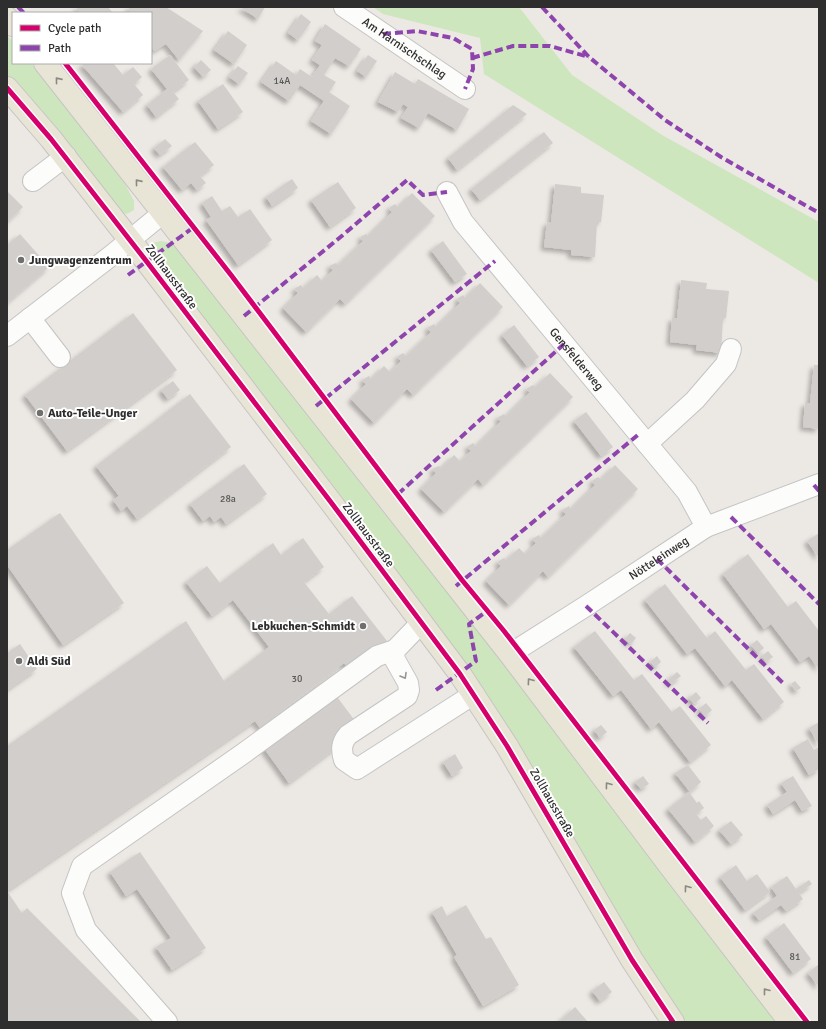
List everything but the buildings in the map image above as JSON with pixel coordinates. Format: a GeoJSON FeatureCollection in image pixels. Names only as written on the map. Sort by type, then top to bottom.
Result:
{"type":"FeatureCollection","features":[{"type":"Feature","properties":{"kind":"main road"},"geometry":{"type":"LineString","coordinates":[[46,64],[126,168],[163,212],[510,654],[790,1022]]}},
{"type":"Feature","properties":{"kind":"main road","name":"Zollhausstraße"},"geometry":{"type":"LineString","coordinates":[[7,88],[66,156],[422,622],[474,694],[510,751],[665,1019]]}},
{"type":"Feature","properties":{"kind":"street","name":"Am Harnischschlag"},"geometry":{"type":"LineString","coordinates":[[344,7],[465,89]]}},
{"type":"Feature","properties":{"kind":"street"},"geometry":{"type":"LineString","coordinates":[[33,181],[66,156]]}},
{"type":"Feature","properties":{"kind":"street","name":"Gensfelderweg"},"geometry":{"type":"LineString","coordinates":[[447,192],[463,222],[687,492],[706,527]]}},
{"type":"Feature","properties":{"kind":"street"},"geometry":{"type":"LineString","coordinates":[[7,336],[130,240],[163,212]]}},
{"type":"Feature","properties":{"kind":"street"},"geometry":{"type":"LineString","coordinates":[[30,318],[60,357]]}},
{"type":"Feature","properties":{"kind":"street"},"geometry":{"type":"LineString","coordinates":[[647,444],[695,400],[726,364],[731,349]]}},
{"type":"Feature","properties":{"kind":"street","name":"Nötteleinweg"},"geometry":{"type":"LineString","coordinates":[[510,654],[706,527],[819,484]]}},
{"type":"Feature","properties":{"kind":"street"},"geometry":{"type":"LineString","coordinates":[[167,1022],[86,930],[72,893],[82,866],[244,753],[377,656],[395,650],[422,622]]}},
{"type":"Feature","properties":{"kind":"street"},"geometry":{"type":"LineString","coordinates":[[395,650],[394,658],[408,683],[409,690],[406,696],[348,735],[342,741],[341,750],[344,760],[357,769],[474,694]]}},
{"type":"Feature","properties":{"kind":"green space"},"geometry":{"type":"Polygon","coordinates":[[[373,7],[519,7],[572,75],[662,135],[819,222],[819,283],[484,74],[480,38],[383,14],[373,7]]]}},
{"type":"Feature","properties":{"kind":"green space"},"geometry":{"type":"Polygon","coordinates":[[[7,35],[12,41],[12,64],[32,64],[44,78],[125,184],[134,201],[134,210],[127,214],[115,211],[7,81],[7,35]]]}},
{"type":"Feature","properties":{"kind":"green space"},"geometry":{"type":"Polygon","coordinates":[[[161,241],[176,244],[291,391],[368,493],[446,591],[507,662],[779,1022],[677,1022],[564,840],[147,249],[152,243],[161,241]]]}},
{"type":"Feature","properties":{"kind":"marked path"},"geometry":{"type":"LineString","coordinates":[[18,7],[23,12]]}},
{"type":"Feature","properties":{"kind":"marked path"},"geometry":{"type":"LineString","coordinates":[[542,7],[589,57],[665,120],[721,157],[819,213]]}},
{"type":"Feature","properties":{"kind":"marked path"},"geometry":{"type":"LineString","coordinates":[[383,34],[417,31],[453,38],[472,49],[473,69],[465,89]]}},
{"type":"Feature","properties":{"kind":"marked path"},"geometry":{"type":"LineString","coordinates":[[472,58],[513,46],[550,46],[589,57]]}},
{"type":"Feature","properties":{"kind":"marked path"},"geometry":{"type":"LineString","coordinates":[[244,316],[343,235],[407,180],[423,195],[447,192]]}},
{"type":"Feature","properties":{"kind":"marked path"},"geometry":{"type":"LineString","coordinates":[[128,275],[194,227]]}},
{"type":"Feature","properties":{"kind":"marked path"},"geometry":{"type":"LineString","coordinates":[[316,406],[495,261]]}},
{"type":"Feature","properties":{"kind":"marked path"},"geometry":{"type":"LineString","coordinates":[[398,494],[564,344]]}},
{"type":"Feature","properties":{"kind":"marked path"},"geometry":{"type":"LineString","coordinates":[[456,586],[639,434]]}},
{"type":"Feature","properties":{"kind":"marked path"},"geometry":{"type":"LineString","coordinates":[[814,485],[819,491]]}},
{"type":"Feature","properties":{"kind":"marked path"},"geometry":{"type":"LineString","coordinates":[[731,517],[819,604]]}},
{"type":"Feature","properties":{"kind":"marked path"},"geometry":{"type":"LineString","coordinates":[[657,559],[784,684]]}},
{"type":"Feature","properties":{"kind":"marked path"},"geometry":{"type":"LineString","coordinates":[[586,606],[708,723]]}},
{"type":"Feature","properties":{"kind":"marked path"},"geometry":{"type":"LineString","coordinates":[[436,690],[476,661],[469,624],[487,611]]}},
{"type":"Feature","properties":{"kind":"cycle path"},"geometry":{"type":"LineString","coordinates":[[66,64],[231,275],[462,580],[504,631],[807,1022]]}},
{"type":"Feature","properties":{"kind":"cycle path"},"geometry":{"type":"LineString","coordinates":[[7,88],[51,139],[147,262],[460,674],[507,746],[632,960],[673,1022]]}},
{"type":"Feature","properties":{"kind":"place","name":"Jungwagenzentrum"},"geometry":{"type":"Point","coordinates":[21,260]}},
{"type":"Feature","properties":{"kind":"place","name":"Auto-Teile-Unger"},"geometry":{"type":"Point","coordinates":[40,413]}},
{"type":"Feature","properties":{"kind":"place","name":"Lebkuchen-Schmidt"},"geometry":{"type":"Point","coordinates":[363,626]}},
{"type":"Feature","properties":{"kind":"place","name":"Aldi Süd"},"geometry":{"type":"Point","coordinates":[19,661]}}]}
